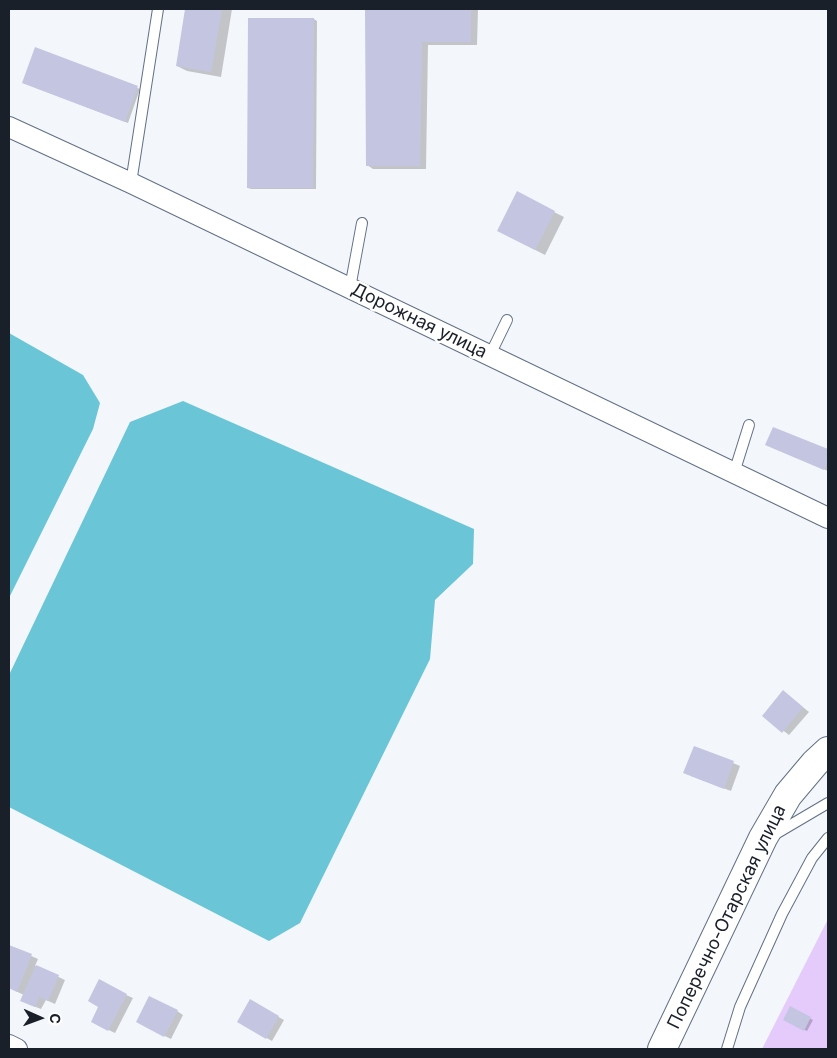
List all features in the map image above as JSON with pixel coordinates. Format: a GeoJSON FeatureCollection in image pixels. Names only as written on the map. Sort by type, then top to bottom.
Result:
{"type":"FeatureCollection","features":[{"type":"Feature","properties":{"kind":"street","name":"Дорожная улица"},"geometry":{"type":"LineString","coordinates":[[9,127],[131,183],[828,518]]}},
{"type":"Feature","properties":{"kind":"street","name":"Поперечно-Отарская улица"},"geometry":{"type":"LineString","coordinates":[[662,1049],[763,838],[788,795],[822,757]]}},
{"type":"Feature","properties":{"kind":"street"},"geometry":{"type":"LineString","coordinates":[[9,1046],[17,1049]]}},
{"type":"Feature","properties":{"kind":"lane"},"geometry":{"type":"LineString","coordinates":[[131,183],[158,9]]}},
{"type":"Feature","properties":{"kind":"lane"},"geometry":{"type":"LineString","coordinates":[[350,288],[362,224]]}},
{"type":"Feature","properties":{"kind":"lane"},"geometry":{"type":"LineString","coordinates":[[490,355],[507,320]]}},
{"type":"Feature","properties":{"kind":"lane"},"geometry":{"type":"LineString","coordinates":[[734,473],[749,425]]}},
{"type":"Feature","properties":{"kind":"lane"},"geometry":{"type":"LineString","coordinates":[[763,838],[777,834],[828,803]]}},
{"type":"Feature","properties":{"kind":"lane"},"geometry":{"type":"LineString","coordinates":[[727,1049],[740,1007],[782,914],[812,858],[828,838]]}},
{"type":"Feature","properties":{"kind":"shaded area"},"geometry":{"type":"Polygon","coordinates":[[[828,919],[828,1049],[762,1049],[828,919]]]}},
{"type":"Feature","properties":{"kind":"water"},"geometry":{"type":"Polygon","coordinates":[[[9,333],[83,375],[100,403],[93,429],[9,598],[9,333]]]}},
{"type":"Feature","properties":{"kind":"water"},"geometry":{"type":"Polygon","coordinates":[[[183,401],[474,529],[473,564],[435,600],[430,659],[300,923],[269,941],[9,807],[9,675],[130,422],[183,401]]]}},
{"type":"Feature","properties":{"kind":"building"},"geometry":{"type":"Polygon","coordinates":[[[185,9],[222,9],[211,72],[176,66],[185,9]]]}},
{"type":"Feature","properties":{"kind":"building"},"geometry":{"type":"Polygon","coordinates":[[[365,9],[471,9],[471,42],[422,42],[420,166],[366,166],[365,9]]]}},
{"type":"Feature","properties":{"kind":"building"},"geometry":{"type":"Polygon","coordinates":[[[248,18],[314,18],[313,188],[247,188],[248,18]]]}},
{"type":"Feature","properties":{"kind":"building"},"geometry":{"type":"Polygon","coordinates":[[[35,47],[138,86],[125,122],[22,83],[35,47]]]}},
{"type":"Feature","properties":{"kind":"building"},"geometry":{"type":"Polygon","coordinates":[[[517,191],[555,211],[535,250],[497,231],[517,191]]]}},
{"type":"Feature","properties":{"kind":"building"},"geometry":{"type":"Polygon","coordinates":[[[773,427],[828,449],[828,459],[824,470],[765,445],[773,427]]]}},
{"type":"Feature","properties":{"kind":"building"},"geometry":{"type":"Polygon","coordinates":[[[783,690],[803,707],[782,733],[762,716],[783,690]]]}},
{"type":"Feature","properties":{"kind":"building"},"geometry":{"type":"Polygon","coordinates":[[[694,746],[734,761],[724,789],[683,773],[694,746]]]}},
{"type":"Feature","properties":{"kind":"building"},"geometry":{"type":"Polygon","coordinates":[[[9,945],[32,954],[17,992],[9,988],[9,945]]]}},
{"type":"Feature","properties":{"kind":"building"},"geometry":{"type":"Polygon","coordinates":[[[36,965],[59,975],[48,1001],[39,997],[35,1007],[20,1001],[36,965]]]}},
{"type":"Feature","properties":{"kind":"building"},"geometry":{"type":"Polygon","coordinates":[[[99,979],[127,994],[108,1031],[91,1022],[98,1007],[88,1001],[99,979]]]}},
{"type":"Feature","properties":{"kind":"building"},"geometry":{"type":"Polygon","coordinates":[[[149,996],[178,1010],[164,1037],[136,1022],[149,996]]]}},
{"type":"Feature","properties":{"kind":"building"},"geometry":{"type":"Polygon","coordinates":[[[250,999],[279,1016],[266,1039],[237,1022],[250,999]]]}},
{"type":"Feature","properties":{"kind":"building"},"geometry":{"type":"Polygon","coordinates":[[[790,1006],[811,1017],[804,1031],[783,1020],[790,1006]]]}}]}
